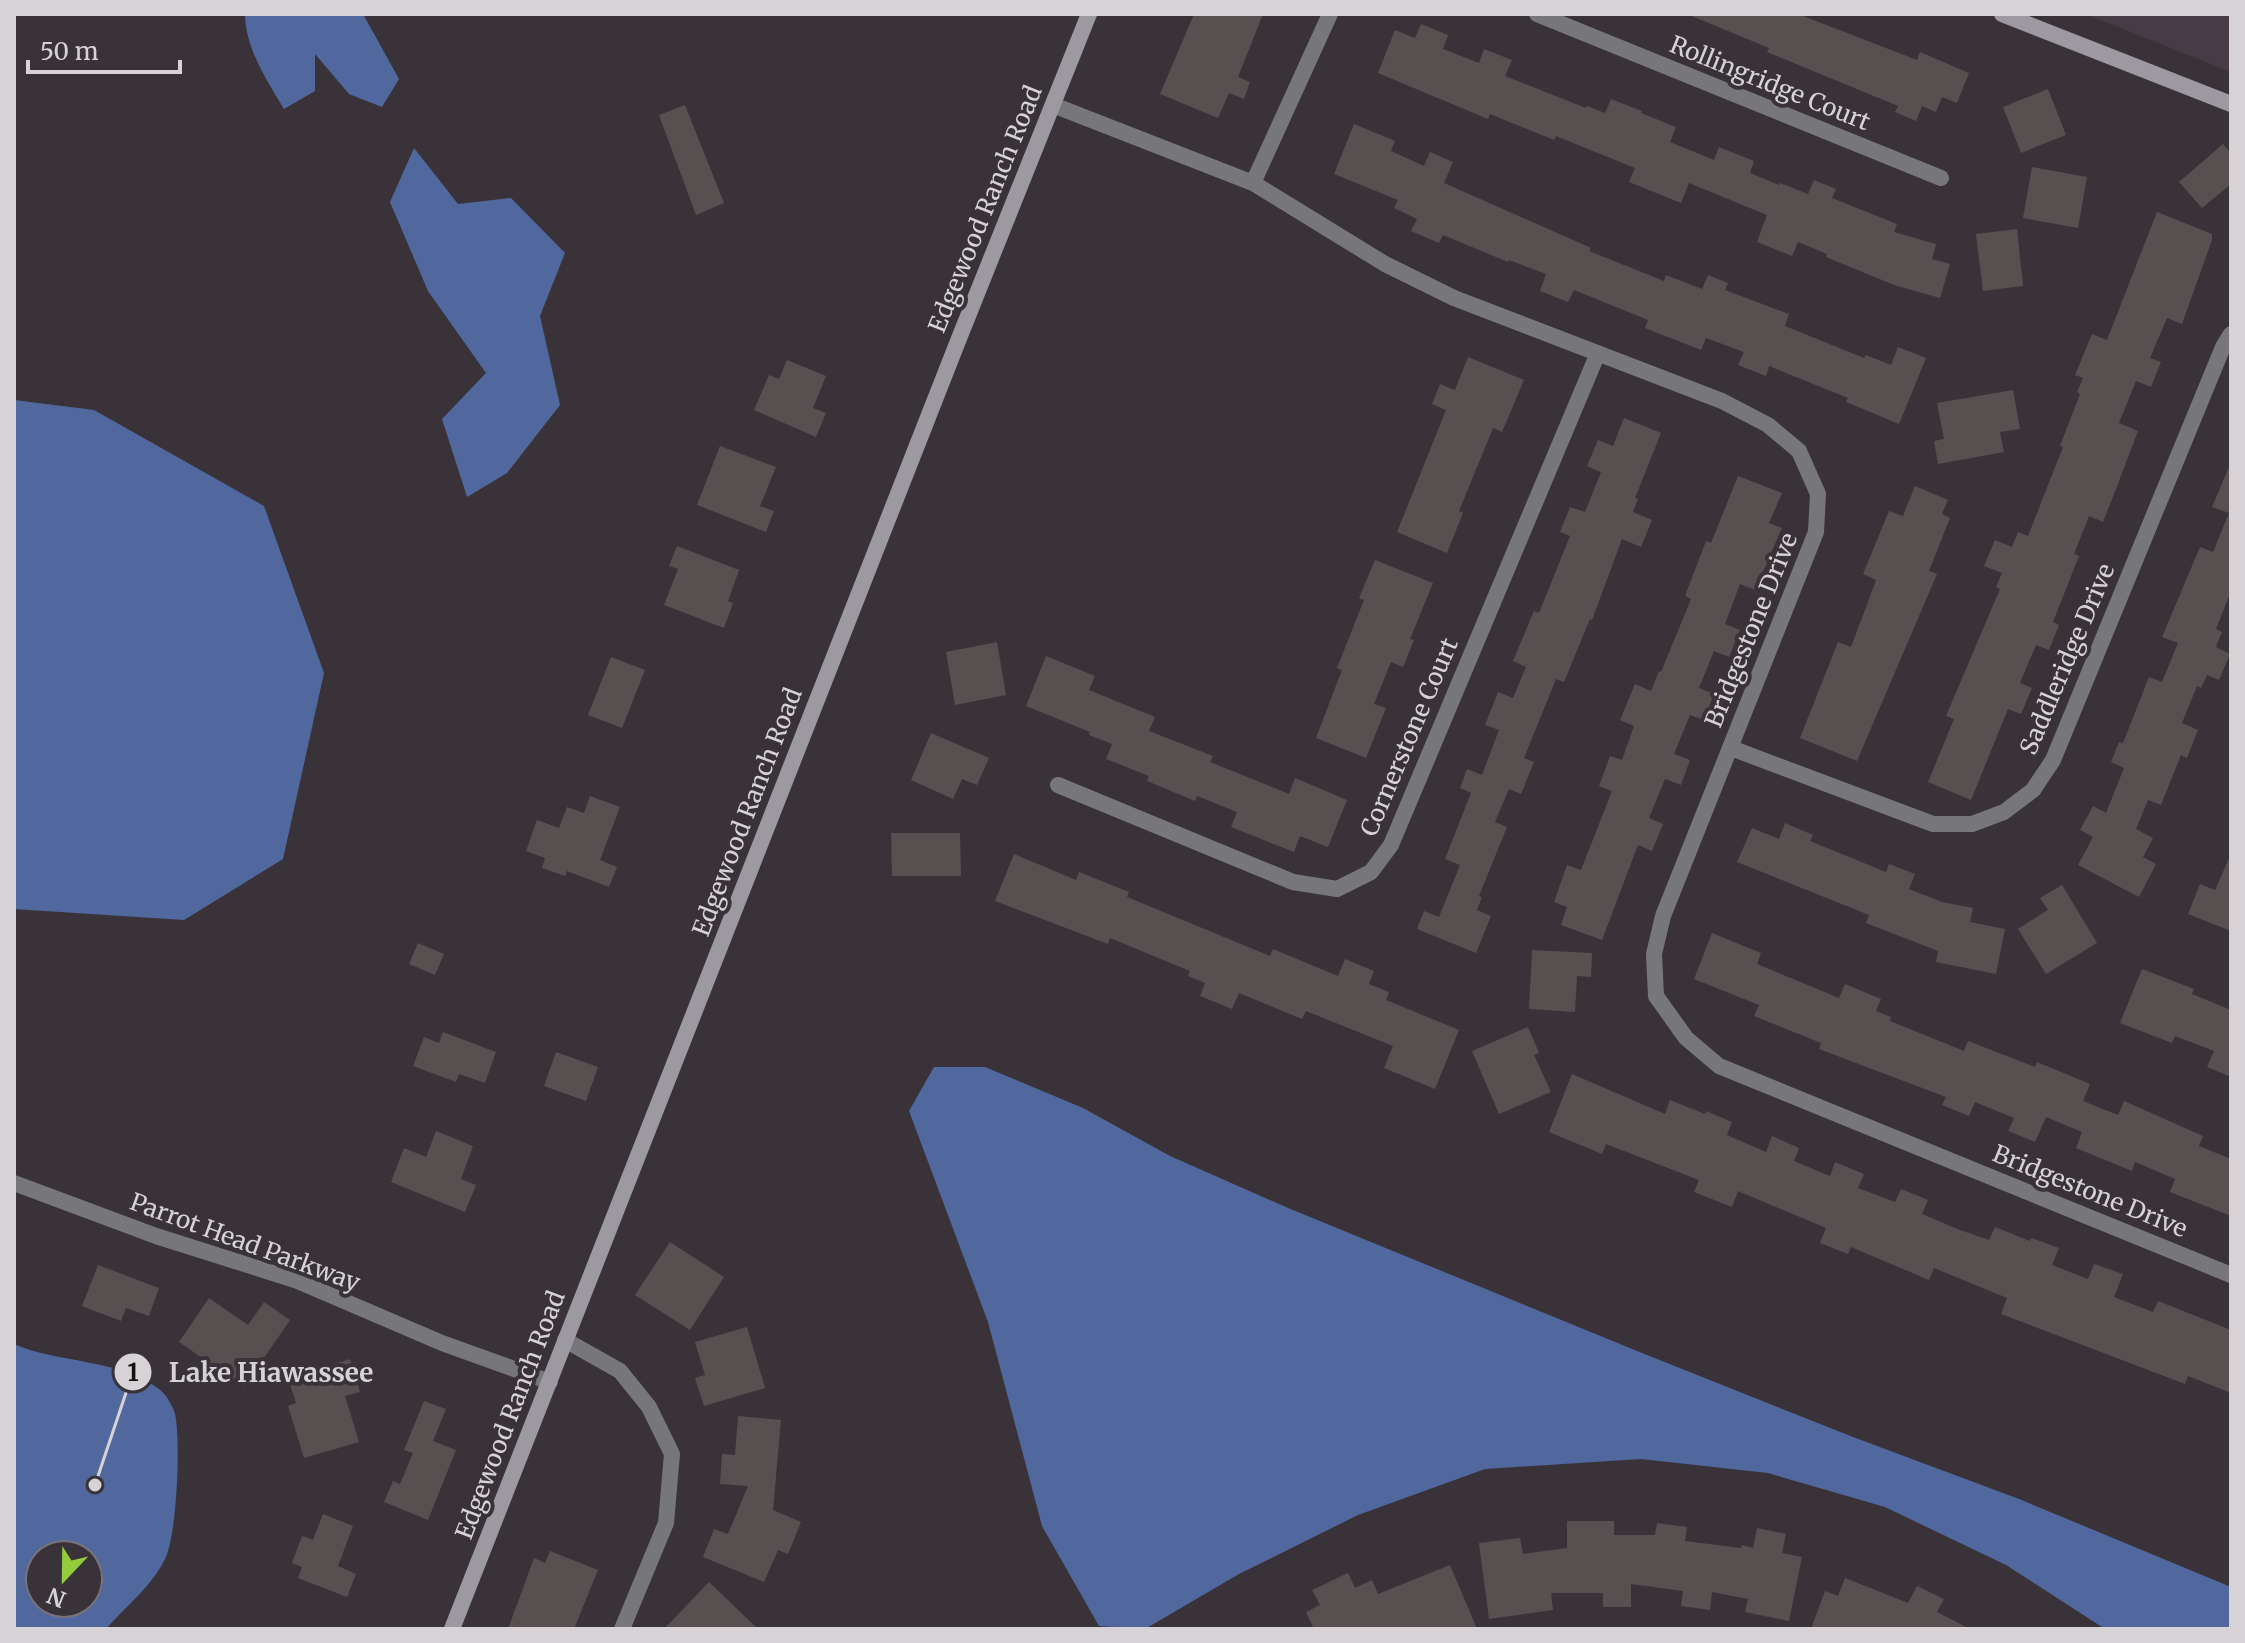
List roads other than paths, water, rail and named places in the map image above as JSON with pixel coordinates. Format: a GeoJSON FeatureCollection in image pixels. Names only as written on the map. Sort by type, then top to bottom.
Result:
{"type":"FeatureCollection","features":[{"type":"Feature","properties":{"kind":"street","name":"Edgewood Ranch Road"},"geometry":{"type":"LineString","coordinates":[[452,1629],[1089,14]]}},
{"type":"Feature","properties":{"kind":"street"},"geometry":{"type":"LineString","coordinates":[[1253,183],[1330,14]]}},
{"type":"Feature","properties":{"kind":"street","name":"Rollingridge Court"},"geometry":{"type":"LineString","coordinates":[[1537,14],[1941,178]]}},
{"type":"Feature","properties":{"kind":"street"},"geometry":{"type":"LineString","coordinates":[[2002,14],[2231,104]]}},
{"type":"Feature","properties":{"kind":"street","name":"Bridgestone Drive"},"geometry":{"type":"LineString","coordinates":[[1053,105],[1253,183],[1385,264],[1454,298],[1722,401],[1768,425],[1799,451],[1818,494],[1816,532],[1663,916],[1654,954],[1656,996],[1686,1038],[1719,1066],[2231,1275]]}},
{"type":"Feature","properties":{"kind":"street","name":"Saddleridge Drive"},"geometry":{"type":"LineString","coordinates":[[1731,748],[1933,824],[1972,824],[2004,812],[2033,790],[2053,760],[2231,334]]}},
{"type":"Feature","properties":{"kind":"street","name":"Cornerstone Court"},"geometry":{"type":"LineString","coordinates":[[1058,785],[1293,882],[1337,889],[1371,872],[1391,845],[1598,353]]}},
{"type":"Feature","properties":{"kind":"street","name":"Parrot Head Parkway"},"geometry":{"type":"LineString","coordinates":[[14,1183],[156,1236],[295,1280],[442,1343],[550,1382]]}},
{"type":"Feature","properties":{"kind":"street"},"geometry":{"type":"LineString","coordinates":[[565,1340],[620,1371],[649,1407],[672,1454],[666,1523],[622,1629]]}},
{"type":"Feature","properties":{"kind":"water"},"geometry":{"type":"Polygon","coordinates":[[[245,14],[363,14],[399,79],[382,107],[349,94],[315,54],[315,91],[284,109],[253,51],[245,14]]]}},
{"type":"Feature","properties":{"kind":"water"},"geometry":{"type":"Polygon","coordinates":[[[414,148],[458,204],[511,198],[565,253],[540,316],[560,405],[507,473],[467,497],[442,419],[486,373],[428,291],[390,202],[414,148]]]}},
{"type":"Feature","properties":{"kind":"water"},"geometry":{"type":"Polygon","coordinates":[[[14,400],[94,410],[264,506],[324,673],[283,859],[184,920],[14,909],[14,400]]]}},
{"type":"Feature","properties":{"kind":"water"},"geometry":{"type":"Polygon","coordinates":[[[934,1067],[985,1067],[1083,1108],[1170,1156],[1288,1208],[1853,1437],[2019,1499],[2231,1587],[2231,1629],[2105,1629],[2006,1565],[1885,1507],[1768,1473],[1641,1459],[1485,1469],[1358,1515],[1239,1574],[1145,1629],[1099,1626],[1042,1526],[988,1322],[909,1111],[934,1067]]]}},
{"type":"Feature","properties":{"kind":"water"},"geometry":{"type":"Polygon","coordinates":[[[14,1344],[50,1355],[107,1366],[143,1379],[159,1389],[174,1411],[178,1444],[177,1487],[169,1547],[159,1569],[106,1629],[14,1629],[14,1344]]]}},
{"type":"Feature","properties":{"kind":"place","name":"Lake Hiawassee"},"geometry":{"type":"Point","coordinates":[95,1485]}}]}
